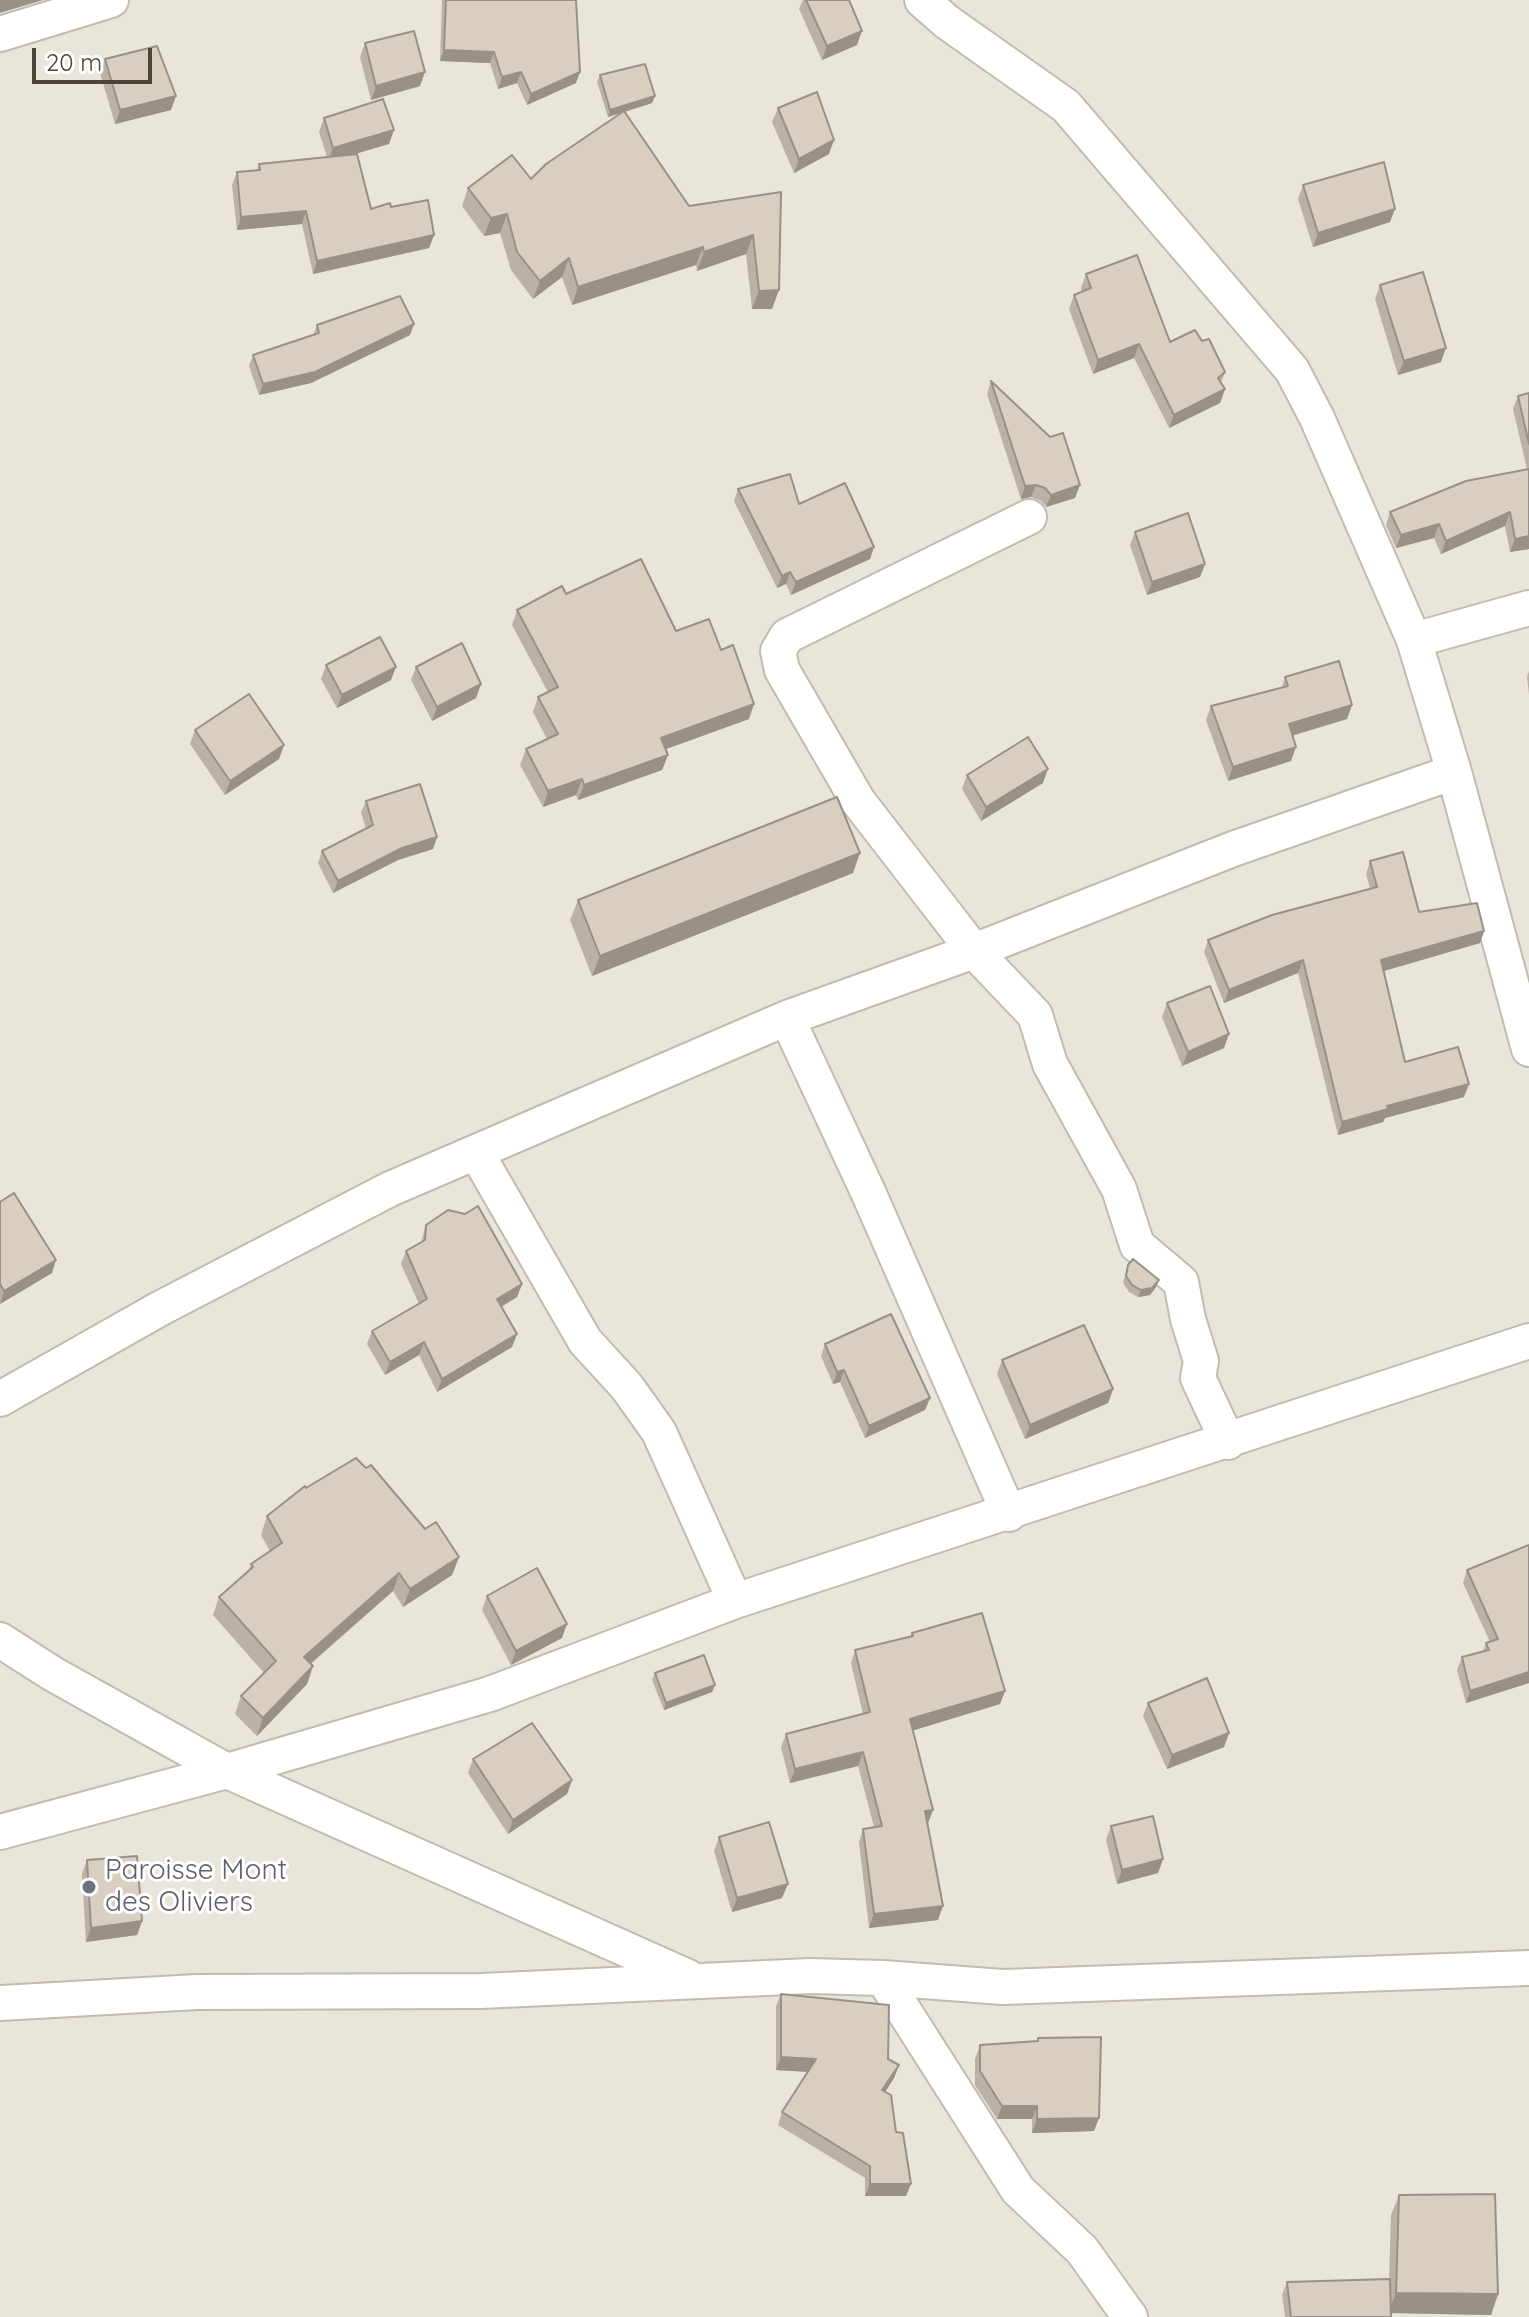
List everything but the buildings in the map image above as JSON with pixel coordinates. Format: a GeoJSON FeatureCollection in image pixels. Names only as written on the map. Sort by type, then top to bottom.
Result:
{"type":"FeatureCollection","features":[{"type":"Feature","properties":{"kind":"street"},"geometry":{"type":"LineString","coordinates":[[0,34],[111,0]]}},
{"type":"Feature","properties":{"kind":"street"},"geometry":{"type":"LineString","coordinates":[[922,0],[947,22],[1066,106],[1292,370],[1317,418],[1414,640],[1454,772],[1529,1049]]}},
{"type":"Feature","properties":{"kind":"street"},"geometry":{"type":"LineString","coordinates":[[1029,517],[787,636],[778,651],[782,670],[858,801],[974,951],[1035,1015],[1050,1064],[1119,1189],[1137,1245],[1181,1282],[1201,1361],[1198,1378],[1228,1442]]}},
{"type":"Feature","properties":{"kind":"street"},"geometry":{"type":"LineString","coordinates":[[1414,640],[1529,608]]}},
{"type":"Feature","properties":{"kind":"street"},"geometry":{"type":"LineString","coordinates":[[0,1399],[174,1301],[390,1189],[787,1018],[974,951],[1233,849],[1454,772]]}},
{"type":"Feature","properties":{"kind":"street"},"geometry":{"type":"LineString","coordinates":[[787,1018],[869,1194],[1009,1514]]}},
{"type":"Feature","properties":{"kind":"street"},"geometry":{"type":"LineString","coordinates":[[476,1152],[585,1341],[627,1387],[659,1432],[735,1601]]}},
{"type":"Feature","properties":{"kind":"street"},"geometry":{"type":"LineString","coordinates":[[0,1832],[227,1771],[490,1694],[735,1601],[1009,1514],[1529,1341]]}},
{"type":"Feature","properties":{"kind":"street"},"geometry":{"type":"LineString","coordinates":[[0,1640],[53,1674],[227,1771],[694,1980]]}},
{"type":"Feature","properties":{"kind":"street"},"geometry":{"type":"LineString","coordinates":[[0,2003],[197,1992],[481,1991],[810,1976],[1003,1987],[1529,1968]]}},
{"type":"Feature","properties":{"kind":"street"},"geometry":{"type":"LineString","coordinates":[[883,1978],[1018,2190],[1082,2250],[1130,2317]]}},
{"type":"Feature","properties":{"kind":"shaded area"},"geometry":{"type":"Polygon","coordinates":[[[0,0],[1529,0],[1529,2317],[0,2317],[0,0]]]}},
{"type":"Feature","properties":{"kind":"place","name":"Paroisse Mont des Oliviers"},"geometry":{"type":"Point","coordinates":[89,1887]}}]}
